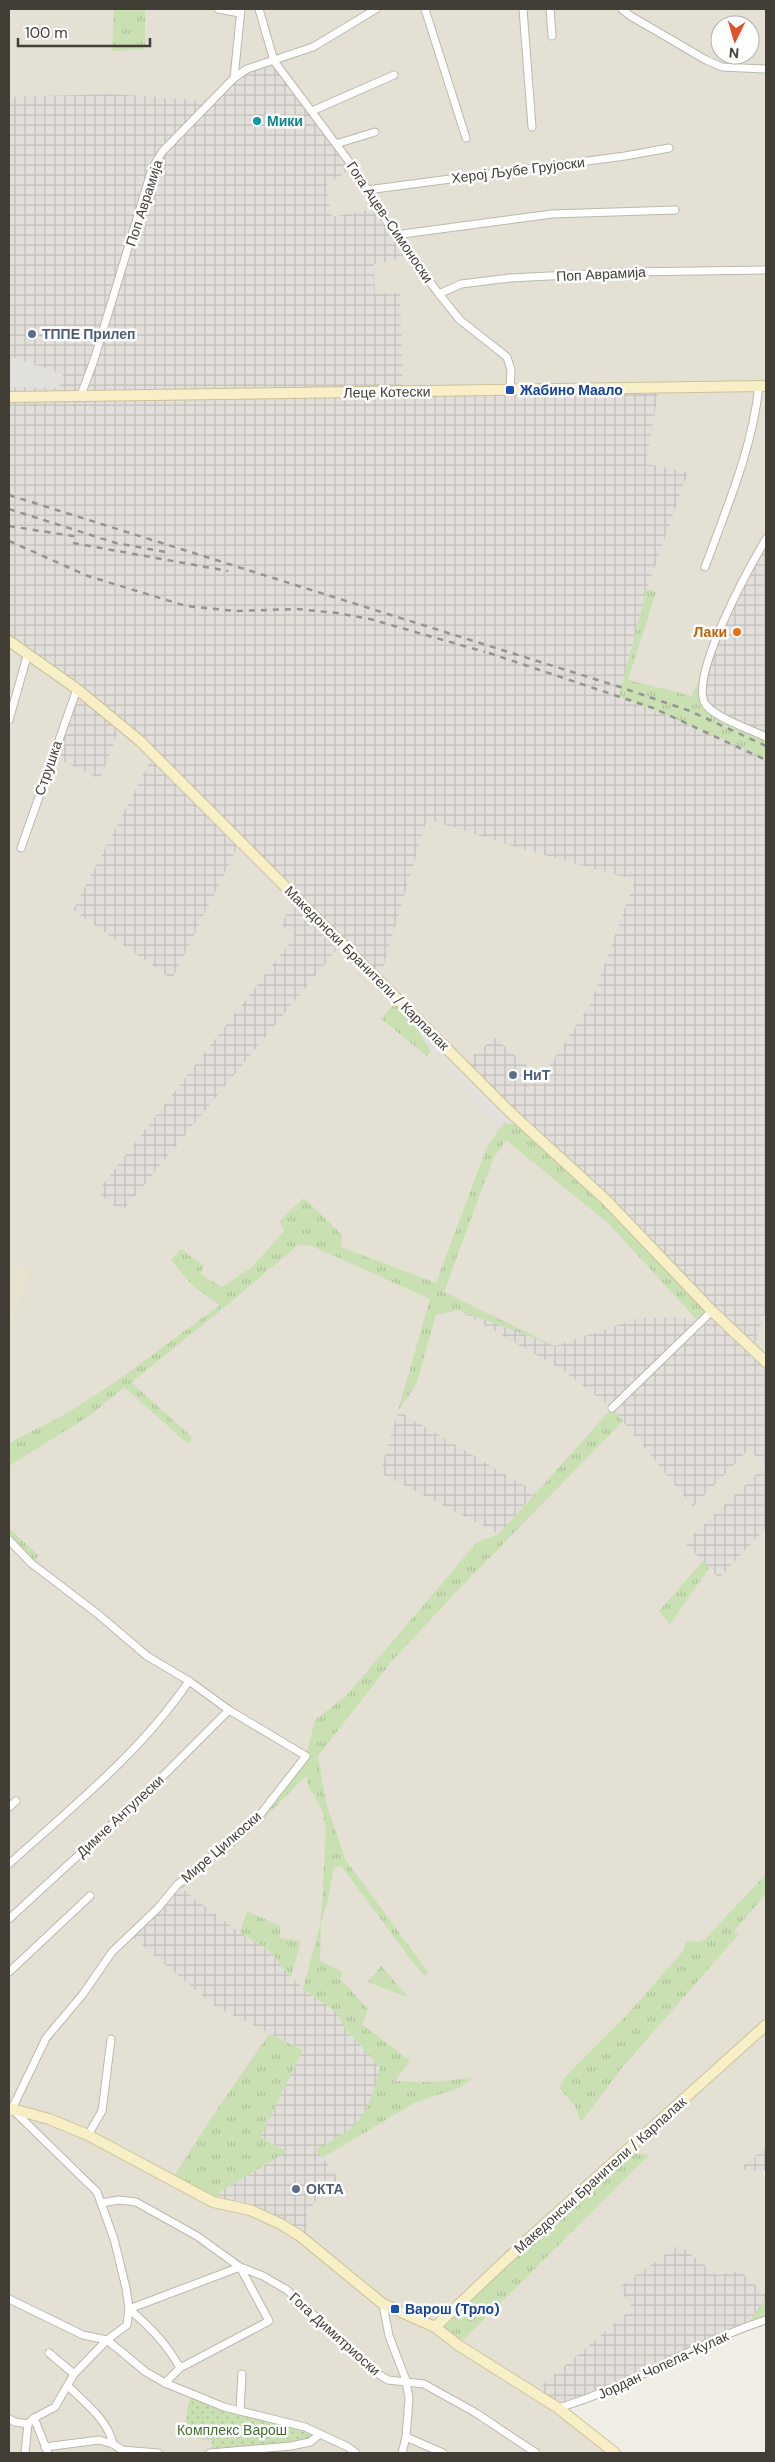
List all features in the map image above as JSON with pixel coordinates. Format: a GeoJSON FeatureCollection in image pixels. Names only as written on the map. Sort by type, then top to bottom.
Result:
{"type":"FeatureCollection","features":[{"type":"Feature","properties":{"kind":"main road","name":"Леце Котески"},"geometry":{"type":"LineString","coordinates":[[9,397],[763,386]]}},
{"type":"Feature","properties":{"kind":"main road","name":"Македонски Бранители / Карпалак"},"geometry":{"type":"LineString","coordinates":[[9,641],[77,689],[140,741],[510,1112],[606,1200],[712,1311],[766,1362]]}},
{"type":"Feature","properties":{"kind":"main road","name":"Македонски Бранители / Карпалак"},"geometry":{"type":"LineString","coordinates":[[436,2327],[519,2247],[766,2025]]}},
{"type":"Feature","properties":{"kind":"main road"},"geometry":{"type":"LineString","coordinates":[[10,2110],[49,2119],[88,2135],[213,2202],[250,2210],[281,2224],[300,2236],[383,2304],[436,2327],[458,2345],[558,2408],[615,2453]]}},
{"type":"Feature","properties":{"kind":"street"},"geometry":{"type":"LineString","coordinates":[[218,9],[241,11],[234,78]]}},
{"type":"Feature","properties":{"kind":"street","name":"Гога Ацев-Симоноски"},"geometry":{"type":"LineString","coordinates":[[259,9],[274,61],[336,144],[395,235],[439,294],[460,320],[507,357],[511,370],[510,390]]}},
{"type":"Feature","properties":{"kind":"street","name":"Поп Аврамија"},"geometry":{"type":"LineString","coordinates":[[81,395],[94,360],[155,162],[214,96],[247,69],[313,47],[376,9]]}},
{"type":"Feature","properties":{"kind":"street"},"geometry":{"type":"LineString","coordinates":[[425,9],[466,138]]}},
{"type":"Feature","properties":{"kind":"street"},"geometry":{"type":"LineString","coordinates":[[523,9],[532,127]]}},
{"type":"Feature","properties":{"kind":"street"},"geometry":{"type":"LineString","coordinates":[[550,9],[552,36]]}},
{"type":"Feature","properties":{"kind":"street"},"geometry":{"type":"LineString","coordinates":[[622,9],[629,15],[722,67],[766,69]]}},
{"type":"Feature","properties":{"kind":"street"},"geometry":{"type":"LineString","coordinates":[[312,111],[394,75]]}},
{"type":"Feature","properties":{"kind":"street","name":"Гога Ацев-Симоноски"},"geometry":{"type":"LineString","coordinates":[[336,144],[375,132]]}},
{"type":"Feature","properties":{"kind":"street","name":"Херој Љубе Грујоски"},"geometry":{"type":"LineString","coordinates":[[367,190],[625,156],[669,148]]}},
{"type":"Feature","properties":{"kind":"street"},"geometry":{"type":"LineString","coordinates":[[395,235],[552,214],[675,210]]}},
{"type":"Feature","properties":{"kind":"street","name":"Поп Аврамија"},"geometry":{"type":"LineString","coordinates":[[439,294],[461,284],[510,278],[629,272],[766,270]]}},
{"type":"Feature","properties":{"kind":"street"},"geometry":{"type":"LineString","coordinates":[[705,568],[746,458],[763,386]]}},
{"type":"Feature","properties":{"kind":"street"},"geometry":{"type":"LineString","coordinates":[[766,539],[726,616],[703,672],[701,689],[704,702],[710,710],[766,737]]}},
{"type":"Feature","properties":{"kind":"street"},"geometry":{"type":"LineString","coordinates":[[9,720],[28,653]]}},
{"type":"Feature","properties":{"kind":"street","name":"Струшка"},"geometry":{"type":"LineString","coordinates":[[21,848],[77,689]]}},
{"type":"Feature","properties":{"kind":"street"},"geometry":{"type":"LineString","coordinates":[[612,1408],[712,1311]]}},
{"type":"Feature","properties":{"kind":"street","name":"Мире Цилкоски"},"geometry":{"type":"LineString","coordinates":[[9,1540],[31,1564],[99,1615],[147,1656],[189,1681],[228,1710],[306,1756],[256,1820],[177,1885],[158,1908],[112,1952],[83,1994],[46,2038],[10,2110]]}},
{"type":"Feature","properties":{"kind":"street"},"geometry":{"type":"LineString","coordinates":[[9,1864],[118,1765],[166,1714],[189,1681]]}},
{"type":"Feature","properties":{"kind":"street","name":"Димче Антулески"},"geometry":{"type":"LineString","coordinates":[[9,1919],[144,1794],[228,1710]]}},
{"type":"Feature","properties":{"kind":"street"},"geometry":{"type":"LineString","coordinates":[[9,1807],[16,1801]]}},
{"type":"Feature","properties":{"kind":"street"},"geometry":{"type":"LineString","coordinates":[[9,1972],[90,1896]]}},
{"type":"Feature","properties":{"kind":"street"},"geometry":{"type":"LineString","coordinates":[[88,2135],[102,2111],[111,2039]]}},
{"type":"Feature","properties":{"kind":"street"},"geometry":{"type":"LineString","coordinates":[[10,2110],[83,2176],[97,2192],[114,2239],[129,2309],[127,2325],[107,2340],[74,2374],[55,2407],[34,2418],[28,2424],[25,2453]]}},
{"type":"Feature","properties":{"kind":"street","name":"Гога Димитриоски"},"geometry":{"type":"LineString","coordinates":[[102,2203],[119,2200],[136,2202],[197,2236],[240,2267],[263,2276],[288,2290],[375,2372],[388,2380],[406,2380],[433,2388],[476,2413],[536,2453]]}},
{"type":"Feature","properties":{"kind":"street"},"geometry":{"type":"LineString","coordinates":[[129,2309],[240,2267]]}},
{"type":"Feature","properties":{"kind":"street","name":"Гога Димитриоски"},"geometry":{"type":"LineString","coordinates":[[165,2383],[180,2368],[269,2321],[240,2267]]}},
{"type":"Feature","properties":{"kind":"street"},"geometry":{"type":"LineString","coordinates":[[9,2299],[84,2335],[107,2340],[146,2372],[165,2383],[205,2400],[305,2428],[348,2447],[356,2453]]}},
{"type":"Feature","properties":{"kind":"street","name":"Гога Димитриоски"},"geometry":{"type":"LineString","coordinates":[[383,2304],[389,2336],[406,2380],[409,2399],[406,2437],[402,2453]]}},
{"type":"Feature","properties":{"kind":"street"},"geometry":{"type":"LineString","coordinates":[[129,2309],[153,2329],[171,2352],[180,2368]]}},
{"type":"Feature","properties":{"kind":"street","name":"Јордан Чопела-Кулак"},"geometry":{"type":"LineString","coordinates":[[558,2408],[594,2398],[684,2354],[746,2326],[766,2320]]}},
{"type":"Feature","properties":{"kind":"street"},"geometry":{"type":"LineString","coordinates":[[49,2353],[74,2374]]}},
{"type":"Feature","properties":{"kind":"street"},"geometry":{"type":"LineString","coordinates":[[240,2410],[242,2374]]}},
{"type":"Feature","properties":{"kind":"street"},"geometry":{"type":"LineString","coordinates":[[68,2386],[100,2418],[111,2433],[113,2444]]}},
{"type":"Feature","properties":{"kind":"street"},"geometry":{"type":"LineString","coordinates":[[9,2418],[15,2422],[28,2424]]}},
{"type":"Feature","properties":{"kind":"street"},"geometry":{"type":"LineString","coordinates":[[34,2418],[46,2450],[99,2440],[113,2444],[122,2450],[158,2453]]}},
{"type":"Feature","properties":{"kind":"street"},"geometry":{"type":"LineString","coordinates":[[210,2453],[265,2450],[291,2446],[310,2442],[320,2434]]}},
{"type":"Feature","properties":{"kind":"street"},"geometry":{"type":"LineString","coordinates":[[406,2437],[443,2453]]}},
{"type":"Feature","properties":{"kind":"street"},"geometry":{"type":"LineString","coordinates":[[427,2446],[434,2453]]}},
{"type":"Feature","properties":{"kind":"shaded area"},"geometry":{"type":"Polygon","coordinates":[[[9,9],[766,9],[766,2171],[762,2171],[766,2180],[766,2320],[559,2408],[615,2453],[9,2453],[9,9]]]}},
{"type":"Feature","properties":{"kind":"shaded area"},"geometry":{"type":"Polygon","coordinates":[[[274,61],[353,167],[326,186],[332,217],[378,208],[411,257],[374,264],[375,294],[400,292],[403,391],[659,388],[646,464],[688,472],[647,589],[619,696],[731,742],[766,760],[766,1311],[753,1349],[766,1362],[766,1528],[719,1578],[685,1543],[765,1466],[749,1449],[693,1507],[612,1408],[561,1369],[458,1310],[555,1346],[639,1318],[679,1317],[699,1322],[712,1311],[470,1071],[471,1057],[495,1038],[541,1078],[590,1005],[635,880],[516,847],[427,819],[379,981],[342,943],[122,1212],[97,1192],[295,936],[281,924],[296,897],[240,842],[172,979],[73,910],[154,754],[121,724],[100,779],[52,756],[77,689],[9,641],[9,97],[112,94],[210,101],[234,78],[274,61]]]}},
{"type":"Feature","properties":{"kind":"shaded area"},"geometry":{"type":"Polygon","coordinates":[[[9,356],[63,374],[59,388],[9,387],[9,356]]]}},
{"type":"Feature","properties":{"kind":"shaded area"},"geometry":{"type":"Polygon","coordinates":[[[766,539],[766,737],[710,710],[704,702],[710,655],[766,539]]]}},
{"type":"Feature","properties":{"kind":"shaded area"},"geometry":{"type":"Polygon","coordinates":[[[398,999],[523,1125],[504,1123],[500,1128],[471,1101],[475,1098],[431,1051],[398,999]]]}},
{"type":"Feature","properties":{"kind":"shaded area"},"geometry":{"type":"Polygon","coordinates":[[[9,1262],[30,1270],[10,1327],[9,1327],[9,1262]]]}},
{"type":"Feature","properties":{"kind":"shaded area"},"geometry":{"type":"Polygon","coordinates":[[[398,1411],[535,1492],[499,1534],[380,1473],[398,1411]]]}},
{"type":"Feature","properties":{"kind":"shaded area"},"geometry":{"type":"Polygon","coordinates":[[[177,1885],[240,1933],[266,1948],[286,1972],[309,1994],[318,1997],[336,2012],[347,2031],[380,2067],[372,2101],[356,2125],[341,2136],[315,2149],[335,2173],[338,2186],[314,2202],[307,2215],[307,2231],[300,2236],[281,2224],[213,2202],[221,2191],[287,2152],[260,2137],[303,2050],[216,2007],[130,1935],[177,1885]]]}},
{"type":"Feature","properties":{"kind":"shaded area"},"geometry":{"type":"Polygon","coordinates":[[[766,2146],[766,2171],[738,2170],[758,2154],[766,2146]]]}},
{"type":"Feature","properties":{"kind":"shaded area"},"geometry":{"type":"Polygon","coordinates":[[[679,2245],[717,2275],[740,2271],[766,2295],[766,2298],[746,2326],[558,2408],[535,2391],[633,2308],[618,2288],[679,2245]]]}},
{"type":"Feature","properties":{"kind":"green space"},"geometry":{"type":"Polygon","coordinates":[[[114,9],[145,9],[145,49],[112,51],[114,9]]]}},
{"type":"Feature","properties":{"kind":"green space"},"geometry":{"type":"Polygon","coordinates":[[[647,589],[656,592],[628,680],[692,696],[703,672],[701,689],[711,711],[766,737],[766,760],[731,742],[619,696],[647,589]]]}},
{"type":"Feature","properties":{"kind":"green space"},"geometry":{"type":"Polygon","coordinates":[[[398,999],[431,1051],[427,1056],[381,1019],[398,999]]]}},
{"type":"Feature","properties":{"kind":"green space"},"geometry":{"type":"Polygon","coordinates":[[[503,1123],[523,1125],[712,1311],[699,1322],[609,1224],[506,1140],[493,1159],[444,1292],[555,1346],[458,1310],[436,1315],[416,1385],[398,1411],[430,1299],[312,1246],[298,1245],[225,1307],[135,1379],[133,1384],[193,1438],[188,1444],[124,1387],[92,1414],[9,1466],[9,1443],[66,1414],[121,1378],[220,1305],[193,1286],[171,1260],[181,1249],[204,1266],[200,1274],[222,1287],[252,1267],[284,1231],[279,1221],[304,1198],[342,1235],[341,1247],[436,1283],[487,1147],[503,1123]]]}},
{"type":"Feature","properties":{"kind":"green space"},"geometry":{"type":"Polygon","coordinates":[[[612,1408],[623,1421],[458,1590],[391,1662],[318,1756],[326,1803],[345,1859],[428,1972],[425,1976],[415,1965],[342,1867],[334,1867],[327,1904],[321,1921],[326,1830],[323,1812],[308,1785],[306,1776],[238,1844],[210,1863],[182,1889],[177,1885],[256,1820],[306,1756],[315,1720],[347,1695],[477,1542],[499,1534],[612,1408]]]}},
{"type":"Feature","properties":{"kind":"green space"},"geometry":{"type":"Polygon","coordinates":[[[9,1528],[39,1556],[31,1563],[9,1540],[9,1528]]]}},
{"type":"Feature","properties":{"kind":"green space"},"geometry":{"type":"Polygon","coordinates":[[[703,1561],[709,1568],[670,1624],[659,1611],[703,1561]]]}},
{"type":"Feature","properties":{"kind":"green space"},"geometry":{"type":"Polygon","coordinates":[[[766,1874],[766,1894],[734,1931],[738,1935],[621,2069],[581,2122],[575,2106],[559,2088],[566,2076],[627,2015],[684,1950],[686,1941],[697,1942],[705,1939],[766,1874]]]}},
{"type":"Feature","properties":{"kind":"green space"},"geometry":{"type":"Polygon","coordinates":[[[247,1911],[280,1926],[280,1938],[301,1941],[291,1977],[266,1948],[240,1933],[247,1911]]]}},
{"type":"Feature","properties":{"kind":"green space"},"geometry":{"type":"Polygon","coordinates":[[[321,1921],[320,1961],[343,1972],[340,1979],[368,2009],[362,2024],[410,2061],[395,2081],[435,2082],[474,2077],[459,2088],[416,2102],[322,2158],[315,2149],[343,2134],[353,2126],[366,2109],[380,2067],[347,2031],[336,2012],[303,1989],[321,1921]]]}},
{"type":"Feature","properties":{"kind":"green space"},"geometry":{"type":"Polygon","coordinates":[[[381,1966],[409,1998],[368,1982],[381,1966]]]}},
{"type":"Feature","properties":{"kind":"green space"},"geometry":{"type":"Polygon","coordinates":[[[269,2034],[303,2050],[260,2137],[287,2152],[221,2191],[213,2202],[171,2181],[269,2034]]]}},
{"type":"Feature","properties":{"kind":"green space"},"geometry":{"type":"Polygon","coordinates":[[[626,2152],[649,2155],[458,2345],[435,2327],[626,2152]]]}},
{"type":"Feature","properties":{"kind":"green space"},"geometry":{"type":"Polygon","coordinates":[[[766,2298],[766,2320],[746,2326],[766,2298]]]}},
{"type":"Feature","properties":{"kind":"green space","name":"Комплекс Варош"},"geometry":{"type":"Polygon","coordinates":[[[190,2394],[320,2434],[310,2442],[211,2453],[212,2440],[199,2439],[198,2431],[184,2433],[190,2394]]]}},
{"type":"Feature","properties":{"kind":"railway"},"geometry":{"type":"LineString","coordinates":[[9,495],[620,687],[690,711],[766,746]]}},
{"type":"Feature","properties":{"kind":"railway"},"geometry":{"type":"LineString","coordinates":[[9,509],[116,543],[171,553]]}},
{"type":"Feature","properties":{"kind":"railway"},"geometry":{"type":"LineString","coordinates":[[9,526],[79,537]]}},
{"type":"Feature","properties":{"kind":"railway"},"geometry":{"type":"LineString","coordinates":[[9,541],[88,576],[186,606],[235,611],[297,609],[337,613],[370,619],[485,652]]}},
{"type":"Feature","properties":{"kind":"railway"},"geometry":{"type":"LineString","coordinates":[[73,543],[228,571]]}},
{"type":"Feature","properties":{"kind":"railway"},"geometry":{"type":"LineString","coordinates":[[489,653],[653,708],[766,760]]}},
{"type":"Feature","properties":{"kind":"place","name":"Мики"},"geometry":{"type":"Point","coordinates":[257,121]}},
{"type":"Feature","properties":{"kind":"place","name":"ТППЕ Прилеп"},"geometry":{"type":"Point","coordinates":[32,334]}},
{"type":"Feature","properties":{"kind":"place","name":"Жабино Маало"},"geometry":{"type":"Point","coordinates":[510,390]}},
{"type":"Feature","properties":{"kind":"place","name":"Лаки"},"geometry":{"type":"Point","coordinates":[737,632]}},
{"type":"Feature","properties":{"kind":"place","name":"НиТ"},"geometry":{"type":"Point","coordinates":[513,1075]}},
{"type":"Feature","properties":{"kind":"place","name":"ОКТА"},"geometry":{"type":"Point","coordinates":[296,2189]}},
{"type":"Feature","properties":{"kind":"place","name":"Варош (Трло)"},"geometry":{"type":"Point","coordinates":[395,2309]}}]}
